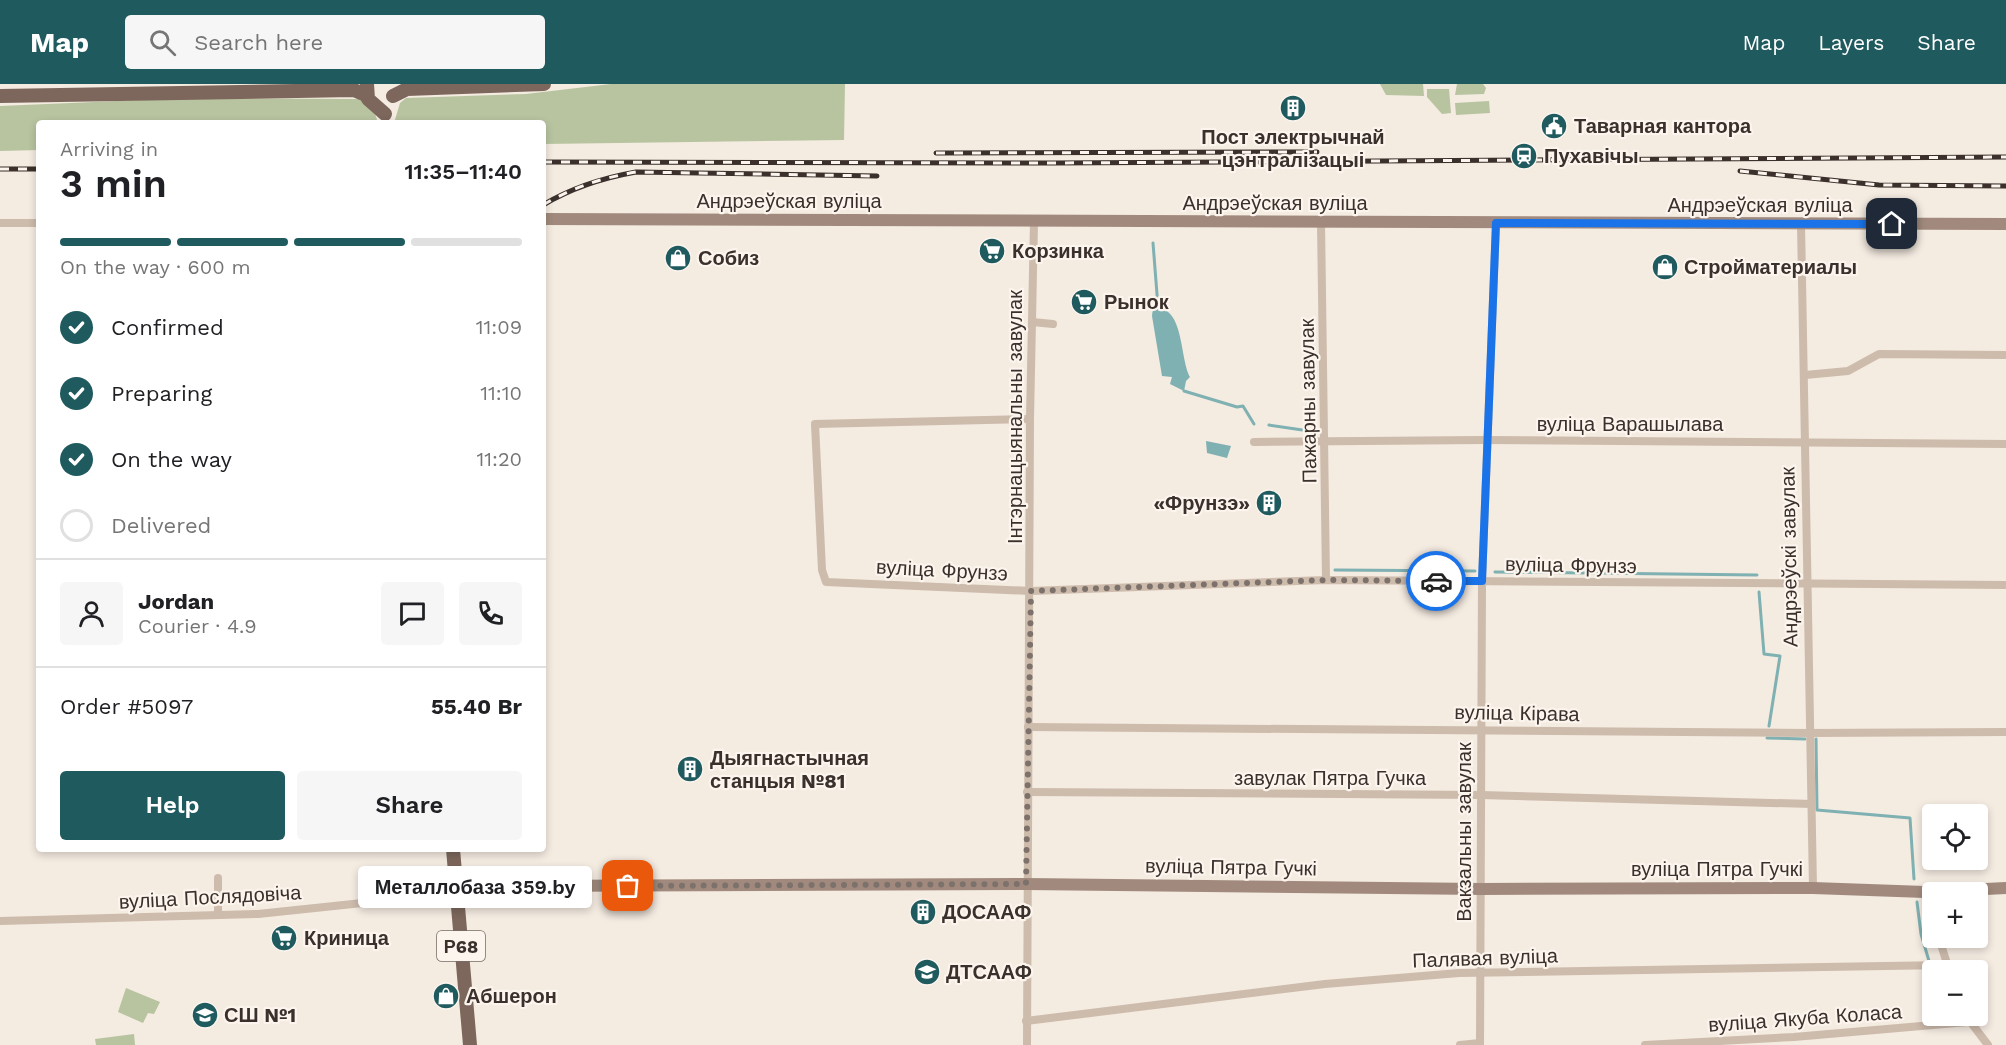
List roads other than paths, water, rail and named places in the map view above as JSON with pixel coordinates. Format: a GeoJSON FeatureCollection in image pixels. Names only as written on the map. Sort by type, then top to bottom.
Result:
{"type":"FeatureCollection","features":[{"type":"Feature","properties":{"kind":"main road"},"geometry":{"type":"LineString","coordinates":[[0,96],[381,96],[544,84]]}},
{"type":"Feature","properties":{"kind":"main road","name":"Р68"},"geometry":{"type":"LineString","coordinates":[[453,852],[470,1045]]}},
{"type":"Feature","properties":{"kind":"street","name":"Андрэеўская вуліца"},"geometry":{"type":"LineString","coordinates":[[546,219],[2006,224]]}},
{"type":"Feature","properties":{"kind":"street","name":"Інтэрнацыянальны завулак"},"geometry":{"type":"LineString","coordinates":[[1027,1045],[1026,884],[1031,591],[1029,419],[1034,222]]}},
{"type":"Feature","properties":{"kind":"street","name":"Пажарны завулак"},"geometry":{"type":"LineString","coordinates":[[1322,222],[1326,580]]}},
{"type":"Feature","properties":{"kind":"street"},"geometry":{"type":"LineString","coordinates":[[0,223],[36,223]]}},
{"type":"Feature","properties":{"kind":"street","name":"Вакзальны завулак"},"geometry":{"type":"LineString","coordinates":[[1480,1044],[1482,581],[1496,223]]}},
{"type":"Feature","properties":{"kind":"street","name":"Андрэеўскі завулак"},"geometry":{"type":"LineString","coordinates":[[1801,224],[1806,375],[1804,441],[1808,733],[1813,888]]}},
{"type":"Feature","properties":{"kind":"street"},"geometry":{"type":"LineString","coordinates":[[1032,322],[1053,324]]}},
{"type":"Feature","properties":{"kind":"street"},"geometry":{"type":"LineString","coordinates":[[1806,375],[1848,371],[1879,354],[2006,355]]}},
{"type":"Feature","properties":{"kind":"street","name":"вуліца Фрунзэ"},"geometry":{"type":"LineString","coordinates":[[1029,419],[815,424],[822,570],[826,582],[1031,591],[1326,580],[2006,585]]}},
{"type":"Feature","properties":{"kind":"street","name":"вуліца Варашылава"},"geometry":{"type":"LineString","coordinates":[[1254,442],[1487,440],[2006,444]]}},
{"type":"Feature","properties":{"kind":"street","name":"вуліца Кірава"},"geometry":{"type":"LineString","coordinates":[[1028,727],[1808,733],[2006,732]]}},
{"type":"Feature","properties":{"kind":"street","name":"завулак Пятра Гучка"},"geometry":{"type":"LineString","coordinates":[[1027,792],[1481,795],[1812,804]]}},
{"type":"Feature","properties":{"kind":"street"},"geometry":{"type":"LineString","coordinates":[[218,878],[218,915]]}},
{"type":"Feature","properties":{"kind":"street","name":"вуліца Пятра Гучкі"},"geometry":{"type":"LineString","coordinates":[[456,890],[493,886],[1026,884],[1481,889],[1813,888],[1922,892]]}},
{"type":"Feature","properties":{"kind":"street","name":"вуліца Пятра Гучкі"},"geometry":{"type":"LineString","coordinates":[[1988,889],[2006,888]]}},
{"type":"Feature","properties":{"kind":"street","name":"вуліца Послядовіча"},"geometry":{"type":"LineString","coordinates":[[0,921],[258,914],[456,890]]}},
{"type":"Feature","properties":{"kind":"street","name":"Палявая вуліца"},"geometry":{"type":"LineString","coordinates":[[1026,1021],[1324,984],[1459,973],[1922,968]]}},
{"type":"Feature","properties":{"kind":"street","name":"вуліца Якуба Коласа"},"geometry":{"type":"LineString","coordinates":[[1645,1045],[1794,1037],[1922,1024]]}},
{"type":"Feature","properties":{"kind":"street"},"geometry":{"type":"LineString","coordinates":[[1973,1026],[1988,1045]]}},
{"type":"Feature","properties":{"kind":"street"},"geometry":{"type":"LineString","coordinates":[[1460,1045],[1480,1044]]}},
{"type":"Feature","properties":{"kind":"water"},"geometry":{"type":"Polygon","coordinates":[[[1153,307],[1163,309],[1176,323],[1190,377],[1186,381],[1184,391],[1170,384],[1172,377],[1162,376],[1152,316],[1153,307]]]}},
{"type":"Feature","properties":{"kind":"water"},"geometry":{"type":"Polygon","coordinates":[[[1206,441],[1231,446],[1227,458],[1207,453],[1206,441]]]}},
{"type":"Feature","properties":{"kind":"waterway"},"geometry":{"type":"LineString","coordinates":[[1153,243],[1158,307]]}},
{"type":"Feature","properties":{"kind":"waterway"},"geometry":{"type":"LineString","coordinates":[[1184,391],[1237,407],[1243,406],[1254,424]]}},
{"type":"Feature","properties":{"kind":"waterway"},"geometry":{"type":"LineString","coordinates":[[1269,425],[1316,432]]}},
{"type":"Feature","properties":{"kind":"waterway"},"geometry":{"type":"LineString","coordinates":[[1335,570],[1475,571]]}},
{"type":"Feature","properties":{"kind":"waterway"},"geometry":{"type":"LineString","coordinates":[[1495,572],[1757,575]]}},
{"type":"Feature","properties":{"kind":"waterway"},"geometry":{"type":"LineString","coordinates":[[1759,592],[1764,654],[1780,656],[1769,726]]}},
{"type":"Feature","properties":{"kind":"waterway"},"geometry":{"type":"LineString","coordinates":[[1767,738],[1805,739]]}},
{"type":"Feature","properties":{"kind":"waterway"},"geometry":{"type":"LineString","coordinates":[[1816,739],[1817,810],[1910,818],[1914,879]]}},
{"type":"Feature","properties":{"kind":"waterway"},"geometry":{"type":"LineString","coordinates":[[1917,902],[1921,934],[1929,960]]}},
{"type":"Feature","properties":{"kind":"railway"},"geometry":{"type":"LineString","coordinates":[[936,153],[1317,152]]}},
{"type":"Feature","properties":{"kind":"railway"},"geometry":{"type":"LineString","coordinates":[[546,162],[1054,163],[2006,157]]}},
{"type":"Feature","properties":{"kind":"railway"},"geometry":{"type":"LineString","coordinates":[[0,169],[36,169]]}},
{"type":"Feature","properties":{"kind":"railway"},"geometry":{"type":"LineString","coordinates":[[1740,171],[1879,185],[2006,186]]}},
{"type":"Feature","properties":{"kind":"railway"},"geometry":{"type":"LineString","coordinates":[[546,203],[588,184],[636,172],[877,176]]}},
{"type":"Feature","properties":{"kind":"place","name":"Пост электрычнай цэнтралізацыі"},"geometry":{"type":"Point","coordinates":[1293,108]}},
{"type":"Feature","properties":{"kind":"place","name":"Таварная кантора"},"geometry":{"type":"Point","coordinates":[1554,126]}},
{"type":"Feature","properties":{"kind":"place","name":"Пухавічы"},"geometry":{"type":"Point","coordinates":[1524,156]}},
{"type":"Feature","properties":{"kind":"place","name":"Корзинка"},"geometry":{"type":"Point","coordinates":[992,251]}},
{"type":"Feature","properties":{"kind":"place","name":"Собиз"},"geometry":{"type":"Point","coordinates":[678,258]}},
{"type":"Feature","properties":{"kind":"place","name":"Стройматериалы"},"geometry":{"type":"Point","coordinates":[1665,267]}},
{"type":"Feature","properties":{"kind":"place","name":"Рынок"},"geometry":{"type":"Point","coordinates":[1084,302]}},
{"type":"Feature","properties":{"kind":"place","name":"«Фрунзэ»"},"geometry":{"type":"Point","coordinates":[1269,503]}},
{"type":"Feature","properties":{"kind":"place","name":"Дыягнастычная станцыя №81"},"geometry":{"type":"Point","coordinates":[690,769]}},
{"type":"Feature","properties":{"kind":"place","name":"Металлобаза 359.by"},"geometry":{"type":"Point","coordinates":[628,886]}},
{"type":"Feature","properties":{"kind":"place","name":"ДОСААФ"},"geometry":{"type":"Point","coordinates":[923,912]}},
{"type":"Feature","properties":{"kind":"place","name":"Криница"},"geometry":{"type":"Point","coordinates":[284,938]}},
{"type":"Feature","properties":{"kind":"place","name":"ДТСААФ"},"geometry":{"type":"Point","coordinates":[927,972]}},
{"type":"Feature","properties":{"kind":"place","name":"Абшерон"},"geometry":{"type":"Point","coordinates":[446,996]}},
{"type":"Feature","properties":{"kind":"place","name":"СШ №1"},"geometry":{"type":"Point","coordinates":[205,1015]}}]}
